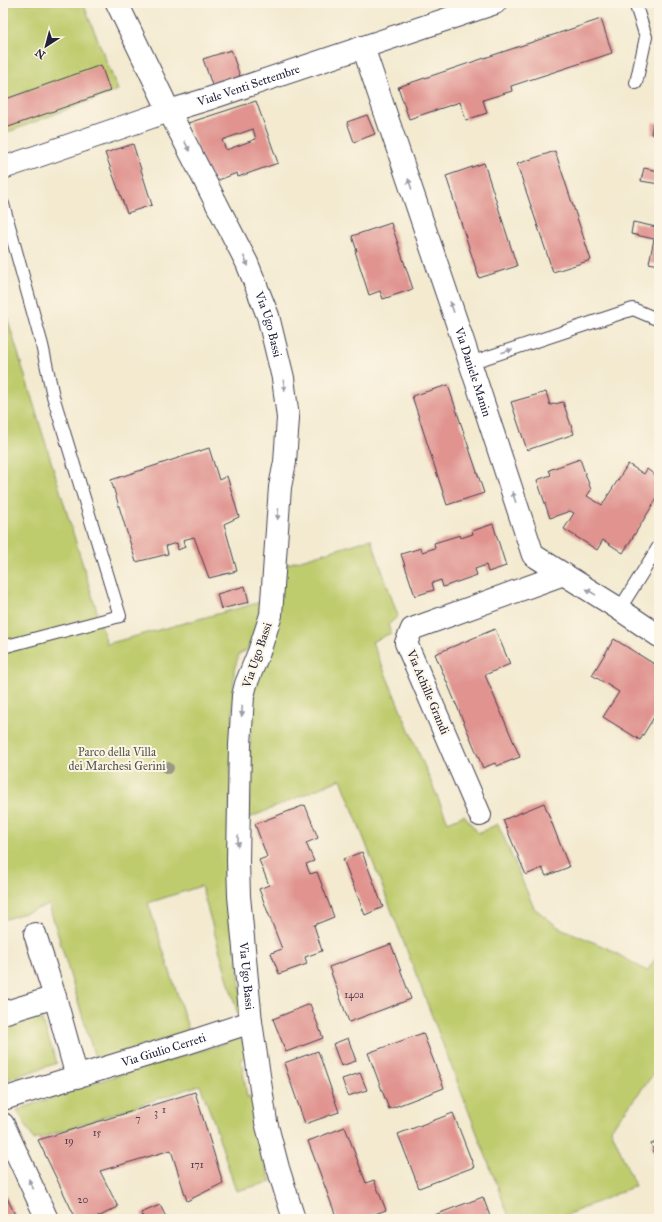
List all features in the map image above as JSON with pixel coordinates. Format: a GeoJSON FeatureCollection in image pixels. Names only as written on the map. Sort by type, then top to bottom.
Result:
{"type":"FeatureCollection","features":[{"type":"Feature","properties":{"kind":"street","name":"Via Ugo Bassi"},"geometry":{"type":"LineString","coordinates":[[117,3],[169,111],[247,263],[268,316],[283,378],[288,418],[285,462],[280,487],[271,615],[243,696],[240,745],[238,861],[239,896],[251,1022],[266,1122],[278,1168],[294,1219]]}},
{"type":"Feature","properties":{"kind":"street","name":"Viale Venti Settembre"},"geometry":{"type":"LineString","coordinates":[[3,168],[169,111],[495,3]]}},
{"type":"Feature","properties":{"kind":"street","name":"Via Daniele Manin"},"geometry":{"type":"LineString","coordinates":[[363,47],[463,341],[533,555],[659,636]]}},
{"type":"Feature","properties":{"kind":"street","name":"Via Achille Grandi"},"geometry":{"type":"LineString","coordinates":[[480,815],[406,642],[412,629],[564,574]]}},
{"type":"Feature","properties":{"kind":"street"},"geometry":{"type":"LineString","coordinates":[[35,934],[55,997],[77,1077]]}},
{"type":"Feature","properties":{"kind":"street"},"geometry":{"type":"LineString","coordinates":[[3,1013],[55,997]]}},
{"type":"Feature","properties":{"kind":"street","name":"Via Giulio Cerreti"},"geometry":{"type":"LineString","coordinates":[[3,1099],[187,1044],[251,1022]]}},
{"type":"Feature","properties":{"kind":"street"},"geometry":{"type":"LineString","coordinates":[[3,1124],[47,1219]]}},
{"type":"Feature","properties":{"kind":"lane"},"geometry":{"type":"LineString","coordinates":[[635,3],[646,37],[636,83]]}},
{"type":"Feature","properties":{"kind":"lane"},"geometry":{"type":"LineString","coordinates":[[3,204],[42,345],[53,396],[120,616],[3,647]]}},
{"type":"Feature","properties":{"kind":"lane"},"geometry":{"type":"LineString","coordinates":[[470,363],[633,309],[659,320]]}},
{"type":"Feature","properties":{"kind":"lane"},"geometry":{"type":"LineString","coordinates":[[619,610],[659,546]]}},
{"type":"Feature","properties":{"kind":"green space"},"geometry":{"type":"Polygon","coordinates":[[[3,3],[83,3],[118,90],[3,134],[3,3]]]}},
{"type":"Feature","properties":{"kind":"green space","name":"Parco della Villa dei Marchesi Gerini"},"geometry":{"type":"Polygon","coordinates":[[[3,304],[107,644],[265,601],[261,622],[247,650],[239,654],[234,670],[229,842],[242,1013],[238,1015],[201,886],[148,903],[189,1031],[96,1061],[49,905],[3,920],[3,304]]]}},
{"type":"Feature","properties":{"kind":"green space"},"geometry":{"type":"Polygon","coordinates":[[[371,539],[398,616],[388,625],[391,633],[372,642],[448,822],[464,815],[478,833],[498,824],[534,908],[558,927],[607,948],[647,971],[659,953],[659,1067],[611,1129],[635,1186],[557,1219],[510,1219],[341,779],[249,818],[251,695],[284,565],[371,539]]]}},
{"type":"Feature","properties":{"kind":"green space"},"geometry":{"type":"Polygon","coordinates":[[[41,1017],[57,1063],[3,1081],[3,1028],[41,1017]]]}},
{"type":"Feature","properties":{"kind":"green space"},"geometry":{"type":"Polygon","coordinates":[[[240,1037],[245,1046],[247,1056],[241,1059],[247,1097],[253,1096],[258,1140],[271,1182],[236,1191],[214,1122],[200,1085],[34,1140],[17,1110],[109,1078],[220,1045],[240,1037]]]}},
{"type":"Feature","properties":{"kind":"building"},"geometry":{"type":"Polygon","coordinates":[[[601,19],[612,53],[511,86],[512,91],[483,100],[487,113],[466,120],[460,102],[409,119],[398,87],[601,19]]]}},
{"type":"Feature","properties":{"kind":"building"},"geometry":{"type":"Polygon","coordinates":[[[231,50],[241,79],[213,88],[203,59],[231,50]]]}},
{"type":"Feature","properties":{"kind":"building"},"geometry":{"type":"Polygon","coordinates":[[[101,65],[110,91],[3,129],[3,100],[101,65]]]}},
{"type":"Feature","properties":{"kind":"building"},"geometry":{"type":"Polygon","coordinates":[[[256,101],[278,163],[238,177],[237,173],[216,181],[206,170],[188,123],[256,101]],[[253,129],[222,140],[226,150],[256,139],[253,129]]]}},
{"type":"Feature","properties":{"kind":"building"},"geometry":{"type":"Polygon","coordinates":[[[367,115],[375,134],[354,142],[347,122],[367,115]]]}},
{"type":"Feature","properties":{"kind":"building"},"geometry":{"type":"Polygon","coordinates":[[[653,122],[659,123],[659,136],[651,134],[653,122]]]}},
{"type":"Feature","properties":{"kind":"building"},"geometry":{"type":"Polygon","coordinates":[[[133,144],[152,205],[127,213],[105,153],[133,144]]]}},
{"type":"Feature","properties":{"kind":"building"},"geometry":{"type":"Polygon","coordinates":[[[555,151],[591,260],[553,272],[517,164],[555,151]]]}},
{"type":"Feature","properties":{"kind":"building"},"geometry":{"type":"Polygon","coordinates":[[[484,163],[517,266],[479,278],[446,176],[484,163]]]}},
{"type":"Feature","properties":{"kind":"building"},"geometry":{"type":"Polygon","coordinates":[[[644,168],[659,171],[659,184],[641,181],[644,168]]]}},
{"type":"Feature","properties":{"kind":"building"},"geometry":{"type":"Polygon","coordinates":[[[658,216],[659,265],[649,263],[654,239],[631,234],[633,222],[656,227],[658,216]]]}},
{"type":"Feature","properties":{"kind":"building"},"geometry":{"type":"Polygon","coordinates":[[[391,223],[413,289],[383,299],[380,291],[369,295],[355,251],[357,251],[352,236],[391,223]]]}},
{"type":"Feature","properties":{"kind":"building"},"geometry":{"type":"Polygon","coordinates":[[[448,385],[484,493],[447,505],[412,396],[448,385]]]}},
{"type":"Feature","properties":{"kind":"building"},"geometry":{"type":"Polygon","coordinates":[[[546,392],[550,405],[563,402],[574,434],[527,450],[511,402],[546,392]]]}},
{"type":"Feature","properties":{"kind":"building"},"geometry":{"type":"Polygon","coordinates":[[[209,448],[219,480],[227,476],[239,517],[224,524],[237,571],[209,578],[194,537],[183,540],[185,547],[178,550],[177,543],[166,546],[168,554],[136,562],[111,480],[209,448]]]}},
{"type":"Feature","properties":{"kind":"building"},"geometry":{"type":"Polygon","coordinates":[[[580,459],[591,490],[587,496],[602,505],[628,464],[644,474],[647,469],[659,478],[659,495],[623,553],[603,540],[597,550],[564,529],[574,513],[570,511],[550,518],[537,480],[551,475],[549,470],[580,459]]]}},
{"type":"Feature","properties":{"kind":"building"},"geometry":{"type":"Polygon","coordinates":[[[493,524],[506,566],[488,572],[486,565],[475,569],[477,575],[443,587],[441,580],[432,583],[434,590],[415,596],[401,554],[421,548],[422,552],[435,548],[434,543],[460,535],[461,538],[473,534],[472,531],[493,524]]]}},
{"type":"Feature","properties":{"kind":"building"},"geometry":{"type":"Polygon","coordinates":[[[245,586],[249,602],[221,609],[217,594],[245,586]]]}},
{"type":"Feature","properties":{"kind":"building"},"geometry":{"type":"Polygon","coordinates":[[[495,629],[510,664],[485,675],[520,757],[497,766],[495,763],[483,768],[435,654],[495,629]]]}},
{"type":"Feature","properties":{"kind":"building"},"geometry":{"type":"Polygon","coordinates":[[[614,639],[659,667],[659,709],[640,740],[603,717],[619,692],[592,675],[614,639]]]}},
{"type":"Feature","properties":{"kind":"building"},"geometry":{"type":"Polygon","coordinates":[[[544,803],[569,867],[546,876],[542,868],[526,875],[503,820],[544,803]]]}},
{"type":"Feature","properties":{"kind":"building"},"geometry":{"type":"Polygon","coordinates":[[[305,805],[318,838],[306,843],[314,861],[306,864],[310,874],[317,872],[334,917],[314,925],[322,951],[305,957],[307,964],[279,974],[271,953],[282,949],[259,889],[269,885],[259,860],[267,857],[255,824],[305,805]]]}},
{"type":"Feature","properties":{"kind":"building"},"geometry":{"type":"Polygon","coordinates":[[[362,852],[383,907],[365,915],[343,859],[362,852]]]}},
{"type":"Feature","properties":{"kind":"building"},"geometry":{"type":"Polygon","coordinates":[[[391,944],[411,999],[349,1022],[329,967],[391,944]]]}},
{"type":"Feature","properties":{"kind":"building"},"geometry":{"type":"Polygon","coordinates":[[[310,1004],[323,1038],[286,1052],[273,1019],[310,1004]]]}},
{"type":"Feature","properties":{"kind":"building"},"geometry":{"type":"Polygon","coordinates":[[[423,1033],[444,1088],[389,1109],[368,1053],[423,1033]]]}},
{"type":"Feature","properties":{"kind":"building"},"geometry":{"type":"Polygon","coordinates":[[[348,1038],[356,1061],[341,1066],[333,1044],[348,1038]]]}},
{"type":"Feature","properties":{"kind":"building"},"geometry":{"type":"Polygon","coordinates":[[[318,1051],[339,1112],[305,1124],[284,1063],[318,1051]]]}},
{"type":"Feature","properties":{"kind":"building"},"geometry":{"type":"Polygon","coordinates":[[[360,1073],[367,1090],[348,1096],[342,1079],[360,1073]]]}},
{"type":"Feature","properties":{"kind":"building"},"geometry":{"type":"Polygon","coordinates":[[[195,1092],[223,1183],[187,1201],[171,1150],[100,1171],[118,1207],[94,1219],[76,1219],[38,1140],[195,1092]]]}},
{"type":"Feature","properties":{"kind":"building"},"geometry":{"type":"Polygon","coordinates":[[[453,1113],[474,1167],[419,1188],[398,1134],[453,1113]]]}},
{"type":"Feature","properties":{"kind":"building"},"geometry":{"type":"Polygon","coordinates":[[[345,1127],[366,1183],[374,1180],[386,1210],[362,1219],[337,1219],[308,1141],[345,1127]]]}},
{"type":"Feature","properties":{"kind":"building"},"geometry":{"type":"Polygon","coordinates":[[[659,1141],[659,1165],[651,1144],[659,1141]]]}},
{"type":"Feature","properties":{"kind":"building"},"geometry":{"type":"Polygon","coordinates":[[[3,1189],[17,1219],[3,1219],[3,1189]]]}},
{"type":"Feature","properties":{"kind":"building"},"geometry":{"type":"Polygon","coordinates":[[[483,1197],[491,1219],[429,1219],[429,1217],[483,1197]]]}},
{"type":"Feature","properties":{"kind":"building"},"geometry":{"type":"Polygon","coordinates":[[[160,1205],[167,1219],[144,1219],[141,1213],[160,1205]]]}}]}
